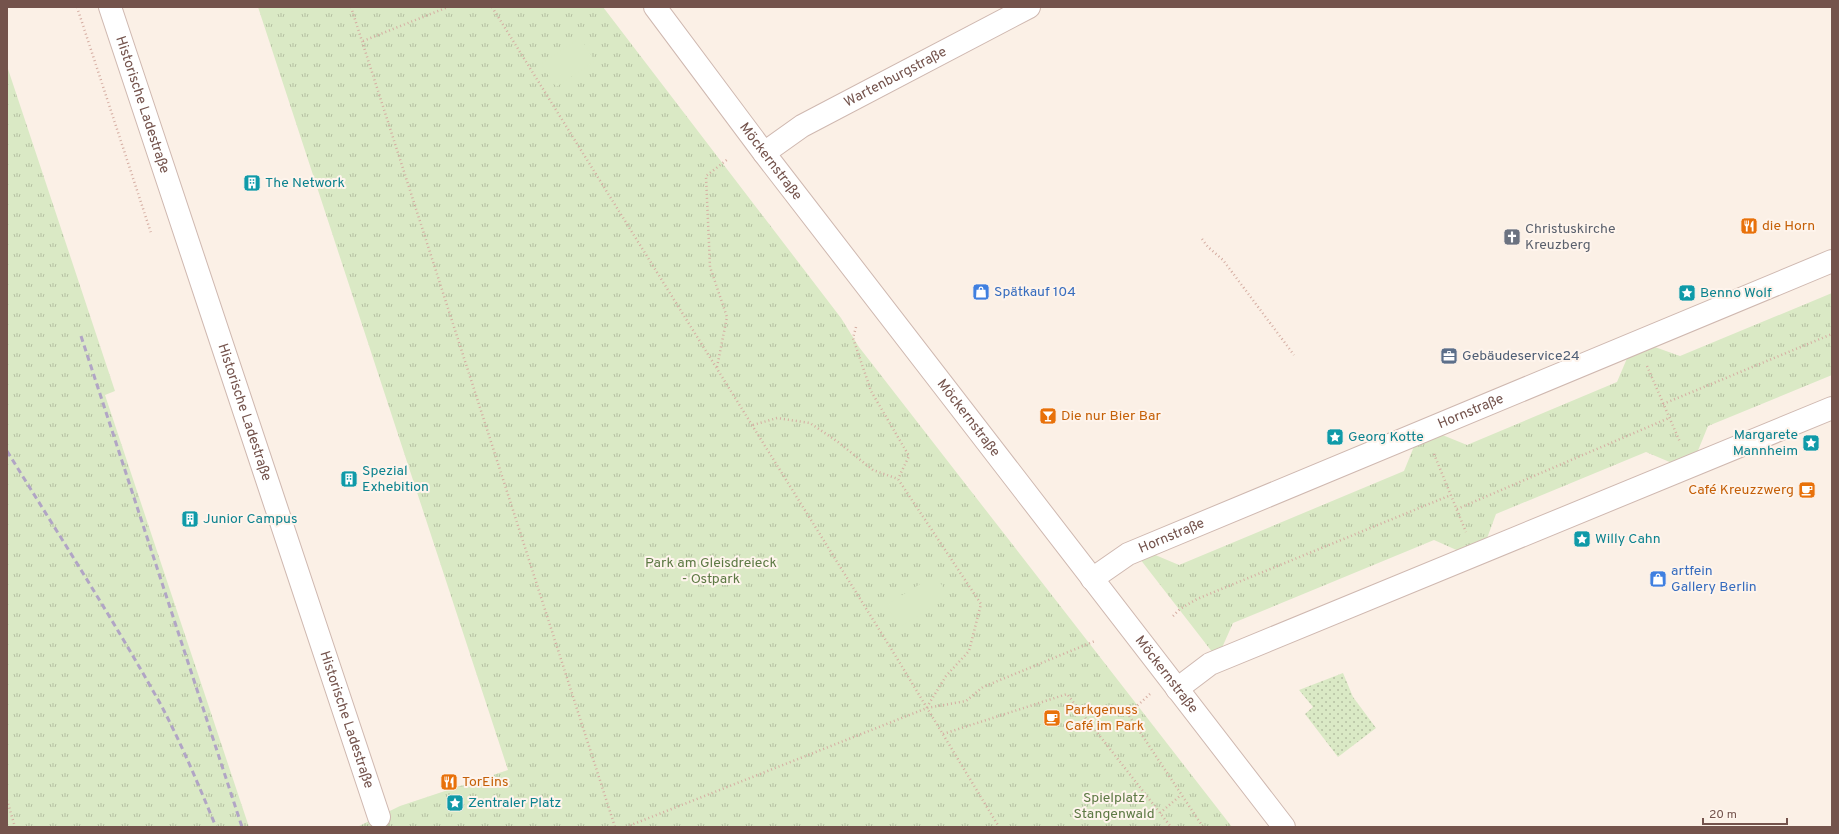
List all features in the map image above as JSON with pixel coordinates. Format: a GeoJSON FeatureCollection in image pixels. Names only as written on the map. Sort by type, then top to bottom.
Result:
{"type":"FeatureCollection","features":[{"type":"Feature","properties":{"kind":"street","name":"Historische Ladestraße"},"geometry":{"type":"LineString","coordinates":[[110,7],[379,817]]}},
{"type":"Feature","properties":{"kind":"street","name":"Möckernstraße"},"geometry":{"type":"LineString","coordinates":[[655,7],[764,153],[1284,827]]}},
{"type":"Feature","properties":{"kind":"street","name":"Wartenburgstraße"},"geometry":{"type":"LineString","coordinates":[[764,153],[802,126],[1029,7]]}},
{"type":"Feature","properties":{"kind":"street","name":"Hornstraße"},"geometry":{"type":"LineString","coordinates":[[1092,579],[1128,554],[1832,261]]}},
{"type":"Feature","properties":{"kind":"street"},"geometry":{"type":"LineString","coordinates":[[1177,689],[1210,664],[1832,408]]}},
{"type":"Feature","properties":{"kind":"path"},"geometry":{"type":"LineString","coordinates":[[77,7],[151,233]]}},
{"type":"Feature","properties":{"kind":"path"},"geometry":{"type":"LineString","coordinates":[[351,7],[615,827]]}},
{"type":"Feature","properties":{"kind":"path"},"geometry":{"type":"LineString","coordinates":[[363,41],[448,7]]}},
{"type":"Feature","properties":{"kind":"path"},"geometry":{"type":"LineString","coordinates":[[492,7],[753,425],[999,827]]}},
{"type":"Feature","properties":{"kind":"path"},"geometry":{"type":"LineString","coordinates":[[717,368],[727,317],[710,267],[706,176],[728,159]]}},
{"type":"Feature","properties":{"kind":"path"},"geometry":{"type":"LineString","coordinates":[[1202,238],[1208,247],[1223,260],[1294,355]]}},
{"type":"Feature","properties":{"kind":"path"},"geometry":{"type":"LineString","coordinates":[[856,327],[853,338],[871,391],[909,456],[898,479]]}},
{"type":"Feature","properties":{"kind":"path"},"geometry":{"type":"LineString","coordinates":[[1663,404],[1832,334]]}},
{"type":"Feature","properties":{"kind":"path"},"geometry":{"type":"LineString","coordinates":[[1637,342],[1690,467]]}},
{"type":"Feature","properties":{"kind":"path"},"geometry":{"type":"LineString","coordinates":[[753,425],[777,418],[810,423],[838,442],[873,470],[898,479],[981,604],[969,651],[946,676],[927,708]]}},
{"type":"Feature","properties":{"kind":"path"},"geometry":{"type":"LineString","coordinates":[[1457,509],[1669,418]]}},
{"type":"Feature","properties":{"kind":"path"},"geometry":{"type":"LineString","coordinates":[[1424,430],[1476,554]]}},
{"type":"Feature","properties":{"kind":"path"},"geometry":{"type":"LineString","coordinates":[[1173,616],[1197,599],[1451,495]]}},
{"type":"Feature","properties":{"kind":"path"},"geometry":{"type":"LineString","coordinates":[[626,827],[927,708],[966,701],[983,687],[1095,641]]}},
{"type":"Feature","properties":{"kind":"path"},"geometry":{"type":"LineString","coordinates":[[943,734],[1067,694],[1171,827]]}},
{"type":"Feature","properties":{"kind":"path"},"geometry":{"type":"LineString","coordinates":[[1144,699],[1128,714],[1202,827]]}},
{"type":"Feature","properties":{"kind":"path"},"geometry":{"type":"LineString","coordinates":[[1160,813],[1181,795]]}},
{"type":"Feature","properties":{"kind":"path"},"geometry":{"type":"LineString","coordinates":[[7,800],[14,827]]}},
{"type":"Feature","properties":{"kind":"green space","name":"Park am Gleisdreieck - Ostpark"},"geometry":{"type":"Polygon","coordinates":[[[258,7],[603,7],[841,318],[859,347],[1232,827],[357,827],[400,806],[508,770],[258,7]]]}},
{"type":"Feature","properties":{"kind":"green space"},"geometry":{"type":"Polygon","coordinates":[[[580,38],[595,61],[556,87],[541,64],[580,38]]]}},
{"type":"Feature","properties":{"kind":"green space"},"geometry":{"type":"Polygon","coordinates":[[[7,66],[115,391],[105,395],[249,827],[7,827],[7,66]]]}},
{"type":"Feature","properties":{"kind":"green space"},"geometry":{"type":"Polygon","coordinates":[[[1832,293],[1832,375],[1708,426],[1697,453],[1672,463],[1646,452],[1496,514],[1486,541],[1461,552],[1434,540],[1233,623],[1221,650],[1213,653],[1140,559],[1153,554],[1179,565],[1404,471],[1415,444],[1440,434],[1467,445],[1617,382],[1628,356],[1652,346],[1680,356],[1832,293]]]}},
{"type":"Feature","properties":{"kind":"green space"},"geometry":{"type":"Polygon","coordinates":[[[935,575],[949,596],[900,627],[886,605],[935,575]]]}},
{"type":"Feature","properties":{"kind":"green space"},"geometry":{"type":"Polygon","coordinates":[[[1343,673],[1353,697],[1376,728],[1338,757],[1305,714],[1313,707],[1299,690],[1343,673]]]}},
{"type":"Feature","properties":{"kind":"railway"},"geometry":{"type":"LineString","coordinates":[[81,336],[242,827]]}},
{"type":"Feature","properties":{"kind":"railway"},"geometry":{"type":"LineString","coordinates":[[7,451],[105,609],[161,705],[197,781],[216,827]]}},
{"type":"Feature","properties":{"kind":"place","name":"The Network"},"geometry":{"type":"Point","coordinates":[252,183]}},
{"type":"Feature","properties":{"kind":"place","name":"die Horn"},"geometry":{"type":"Point","coordinates":[1749,226]}},
{"type":"Feature","properties":{"kind":"place","name":"Christuskirche Kreuzberg"},"geometry":{"type":"Point","coordinates":[1512,237]}},
{"type":"Feature","properties":{"kind":"place","name":"Spätkauf 104"},"geometry":{"type":"Point","coordinates":[981,292]}},
{"type":"Feature","properties":{"kind":"place","name":"Benno Wolf"},"geometry":{"type":"Point","coordinates":[1687,293]}},
{"type":"Feature","properties":{"kind":"place","name":"Gebäudeservice24"},"geometry":{"type":"Point","coordinates":[1449,356]}},
{"type":"Feature","properties":{"kind":"place","name":"Die nur Bier Bar"},"geometry":{"type":"Point","coordinates":[1048,416]}},
{"type":"Feature","properties":{"kind":"place","name":"Georg Kotte"},"geometry":{"type":"Point","coordinates":[1335,437]}},
{"type":"Feature","properties":{"kind":"place","name":"Margarete Mannheim"},"geometry":{"type":"Point","coordinates":[1811,443]}},
{"type":"Feature","properties":{"kind":"place","name":"Spezial Exhebition"},"geometry":{"type":"Point","coordinates":[349,479]}},
{"type":"Feature","properties":{"kind":"place","name":"Café Kreuzzwerg"},"geometry":{"type":"Point","coordinates":[1807,490]}},
{"type":"Feature","properties":{"kind":"place","name":"Junior Campus"},"geometry":{"type":"Point","coordinates":[190,519]}},
{"type":"Feature","properties":{"kind":"place","name":"Willy Cahn"},"geometry":{"type":"Point","coordinates":[1582,539]}},
{"type":"Feature","properties":{"kind":"place","name":"artfein Gallery Berlin"},"geometry":{"type":"Point","coordinates":[1658,579]}},
{"type":"Feature","properties":{"kind":"place","name":"Parkgenuss Café im Park"},"geometry":{"type":"Point","coordinates":[1052,718]}},
{"type":"Feature","properties":{"kind":"place","name":"TorEins"},"geometry":{"type":"Point","coordinates":[449,782]}},
{"type":"Feature","properties":{"kind":"place","name":"Zentraler Platz"},"geometry":{"type":"Point","coordinates":[455,803]}},
{"type":"Feature","properties":{"kind":"park label","name":"Spielplatz Stangenwald"},"geometry":{"type":"Point","coordinates":[1114,806]}}]}
